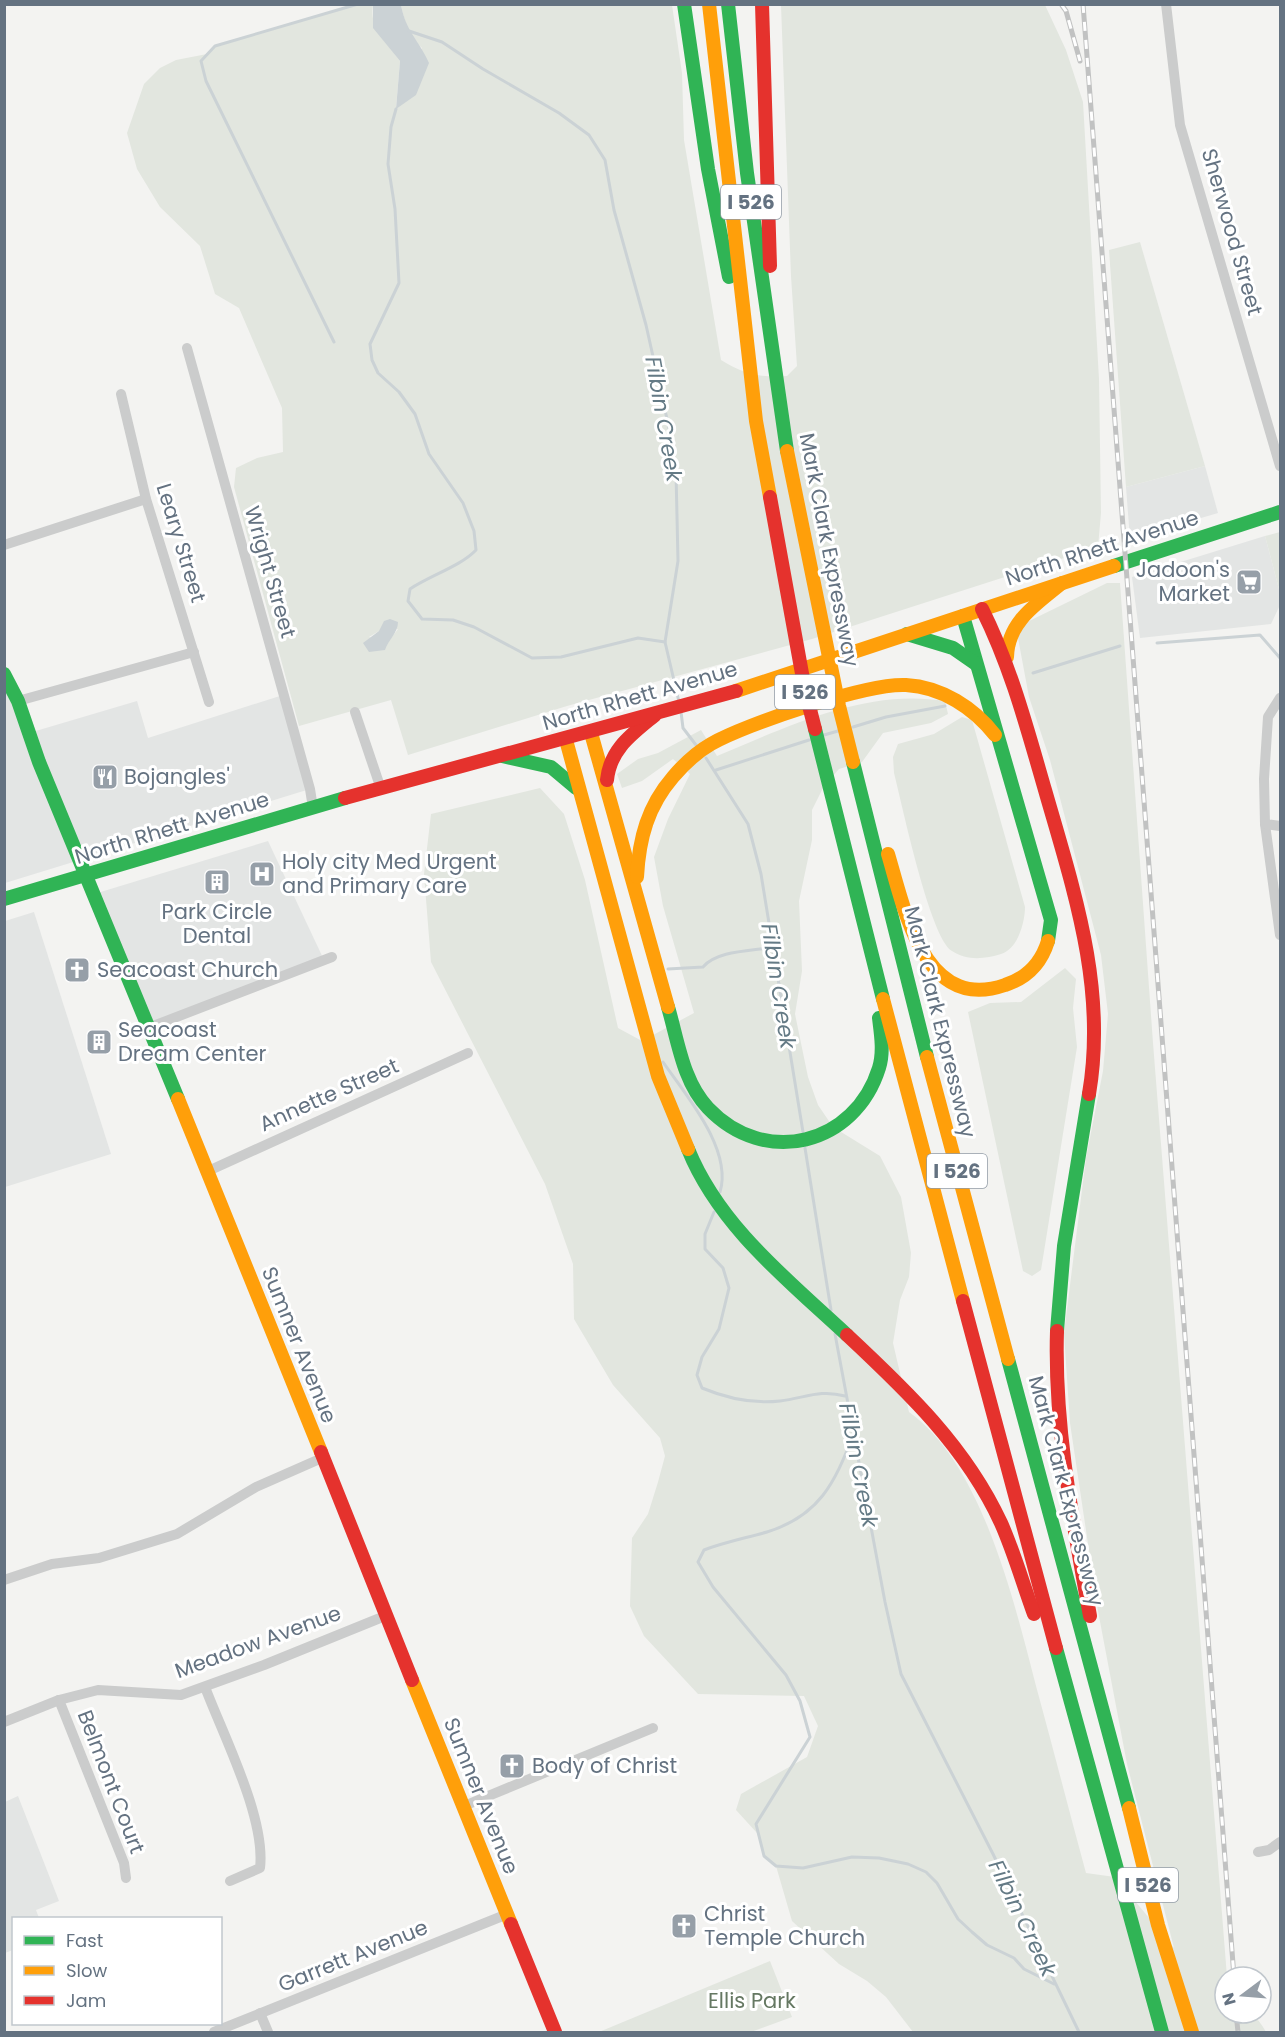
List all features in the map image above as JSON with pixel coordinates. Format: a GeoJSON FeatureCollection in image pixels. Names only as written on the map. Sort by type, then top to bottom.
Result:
{"type":"FeatureCollection","features":[{"type":"Feature","properties":{"kind":"main road"},"geometry":{"type":"LineString","coordinates":[[684,4],[708,169],[756,421]]}},
{"type":"Feature","properties":{"kind":"main road","name":"I 526"},"geometry":{"type":"LineString","coordinates":[[709,4],[756,421],[804,690],[872,958],[1092,1781],[1162,2032]]}},
{"type":"Feature","properties":{"kind":"main road","name":"Mark Clark Expressway"},"geometry":{"type":"LineString","coordinates":[[728,4],[772,359],[790,470],[839,706],[944,1124],[1111,1737],[1158,1925],[1192,2032]]}},
{"type":"Feature","properties":{"kind":"main road"},"geometry":{"type":"LineString","coordinates":[[762,4],[772,359]]}},
{"type":"Feature","properties":{"kind":"main road","name":"North Rhett Avenue"},"geometry":{"type":"LineString","coordinates":[[4,899],[313,808],[656,716],[1281,512]]}},
{"type":"Feature","properties":{"kind":"main road"},"geometry":{"type":"LineString","coordinates":[[1007,663],[1005,644],[1013,626],[1062,583]]}},
{"type":"Feature","properties":{"kind":"main road"},"geometry":{"type":"LineString","coordinates":[[982,609],[1007,663],[1090,950],[1097,1039],[1060,1291],[1057,1387],[1067,1484],[1111,1737]]}},
{"type":"Feature","properties":{"kind":"main road"},"geometry":{"type":"LineString","coordinates":[[839,706],[917,944],[930,965],[951,984],[976,992],[1000,988],[1030,971],[1049,943],[1052,920],[963,616]]}},
{"type":"Feature","properties":{"kind":"main road"},"geometry":{"type":"LineString","coordinates":[[907,634],[954,648],[976,664]]}},
{"type":"Feature","properties":{"kind":"main road","name":"Sumner Avenue"},"geometry":{"type":"LineString","coordinates":[[4,674],[18,701],[36,756],[464,1806],[552,2032]]}},
{"type":"Feature","properties":{"kind":"main road"},"geometry":{"type":"LineString","coordinates":[[640,909],[638,855],[646,821],[660,792],[672,778],[714,742],[873,689],[904,685],[925,688],[958,702],[990,727],[1001,745]]}},
{"type":"Feature","properties":{"kind":"main road"},"geometry":{"type":"LineString","coordinates":[[610,795],[607,779],[612,754],[656,716]]}},
{"type":"Feature","properties":{"kind":"main road"},"geometry":{"type":"LineString","coordinates":[[591,733],[688,1080],[707,1110],[735,1132],[778,1142],[806,1141],[833,1131],[846,1122],[867,1096],[874,1082],[881,1051],[872,958]]}},
{"type":"Feature","properties":{"kind":"main road"},"geometry":{"type":"LineString","coordinates":[[566,740],[658,1076],[694,1164],[722,1209],[755,1249],[924,1408],[941,1427],[978,1481],[1000,1522],[1022,1576],[1092,1781]]}},
{"type":"Feature","properties":{"kind":"main road"},"geometry":{"type":"LineString","coordinates":[[502,756],[549,764],[558,769],[578,790]]}},
{"type":"Feature","properties":{"kind":"street","name":"Sherwood Street"},"geometry":{"type":"LineString","coordinates":[[1166,4],[1180,125],[1281,466]]}},
{"type":"Feature","properties":{"kind":"street","name":"Wright Street"},"geometry":{"type":"LineString","coordinates":[[187,348],[307,779],[313,808]]}},
{"type":"Feature","properties":{"kind":"street","name":"Leary Street"},"geometry":{"type":"LineString","coordinates":[[121,394],[146,499],[209,702]]}},
{"type":"Feature","properties":{"kind":"street"},"geometry":{"type":"LineString","coordinates":[[4,545],[146,499]]}},
{"type":"Feature","properties":{"kind":"street"},"geometry":{"type":"LineString","coordinates":[[18,701],[194,652]]}},
{"type":"Feature","properties":{"kind":"street"},"geometry":{"type":"LineString","coordinates":[[1281,698],[1268,717],[1264,779],[1265,824],[1281,935]]}},
{"type":"Feature","properties":{"kind":"street"},"geometry":{"type":"LineString","coordinates":[[355,712],[381,789]]}},
{"type":"Feature","properties":{"kind":"street"},"geometry":{"type":"LineString","coordinates":[[1265,824],[1281,826]]}},
{"type":"Feature","properties":{"kind":"street"},"geometry":{"type":"LineString","coordinates":[[148,1028],[332,957]]}},
{"type":"Feature","properties":{"kind":"street","name":"Annette Street"},"geometry":{"type":"LineString","coordinates":[[206,1172],[468,1053]]}},
{"type":"Feature","properties":{"kind":"street"},"geometry":{"type":"LineString","coordinates":[[4,1580],[52,1564],[99,1558],[177,1534],[256,1487],[322,1458]]}},
{"type":"Feature","properties":{"kind":"street","name":"Meadow Avenue"},"geometry":{"type":"LineString","coordinates":[[4,1722],[59,1700],[98,1690],[181,1695],[205,1688],[385,1616]]}},
{"type":"Feature","properties":{"kind":"street"},"geometry":{"type":"LineString","coordinates":[[205,1688],[250,1802],[261,1856],[260,1868],[230,1881]]}},
{"type":"Feature","properties":{"kind":"street","name":"Belmont Court"},"geometry":{"type":"LineString","coordinates":[[59,1700],[124,1863],[126,1878]]}},
{"type":"Feature","properties":{"kind":"street"},"geometry":{"type":"LineString","coordinates":[[464,1806],[653,1728]]}},
{"type":"Feature","properties":{"kind":"street"},"geometry":{"type":"LineString","coordinates":[[1258,1852],[1269,1850],[1281,1842]]}},
{"type":"Feature","properties":{"kind":"street","name":"Garrett Avenue"},"geometry":{"type":"LineString","coordinates":[[214,2032],[506,1915]]}},
{"type":"Feature","properties":{"kind":"street"},"geometry":{"type":"LineString","coordinates":[[260,2013],[268,2032]]}},
{"type":"Feature","properties":{"kind":"shaded area"},"geometry":{"type":"Polygon","coordinates":[[[373,5],[401,5],[409,29],[429,63],[416,95],[396,109],[400,61],[373,28],[373,5]]]}},
{"type":"Feature","properties":{"kind":"shaded area"},"geometry":{"type":"Polygon","coordinates":[[[1205,466],[1218,513],[1130,539],[1126,487],[1205,466]]]}},
{"type":"Feature","properties":{"kind":"shaded area"},"geometry":{"type":"Polygon","coordinates":[[[1265,536],[1280,593],[1280,605],[1271,624],[1140,638],[1132,577],[1265,536]]]}},
{"type":"Feature","properties":{"kind":"shaded area"},"geometry":{"type":"Polygon","coordinates":[[[390,619],[398,622],[398,626],[385,650],[369,652],[363,643],[379,631],[384,621],[390,619]]]}},
{"type":"Feature","properties":{"kind":"shaded area"},"geometry":{"type":"Polygon","coordinates":[[[4,674],[29,733],[137,701],[148,738],[283,695],[310,789],[5,883],[4,674]]]}},
{"type":"Feature","properties":{"kind":"shaded area"},"geometry":{"type":"Polygon","coordinates":[[[268,841],[324,960],[148,1028],[94,894],[268,841]]]}},
{"type":"Feature","properties":{"kind":"shaded area"},"geometry":{"type":"Polygon","coordinates":[[[34,912],[111,1154],[5,1187],[5,921],[34,912]]]}},
{"type":"Feature","properties":{"kind":"shaded area"},"geometry":{"type":"Polygon","coordinates":[[[18,1796],[59,1901],[36,1910],[39,1917],[12,1917],[12,1950],[5,1953],[5,1802],[18,1796]]]}},
{"type":"Feature","properties":{"kind":"green space"},"geometry":{"type":"Polygon","coordinates":[[[358,5],[373,5],[372,14],[376,29],[400,61],[396,108],[422,48],[408,28],[401,5],[672,5],[682,73],[684,140],[721,360],[752,374],[787,376],[797,366],[791,276],[781,5],[1045,5],[1066,50],[1083,102],[1099,379],[1101,513],[1098,547],[812,639],[567,706],[408,755],[391,700],[299,726],[234,487],[236,468],[257,458],[283,452],[282,408],[239,308],[215,294],[200,246],[160,207],[137,169],[127,133],[144,84],[160,68],[176,60],[207,54],[215,46],[358,5]],[[398,629],[379,631],[369,637],[388,642],[398,629]]]}},
{"type":"Feature","properties":{"kind":"green space"},"geometry":{"type":"Polygon","coordinates":[[[1140,242],[1205,466],[1126,487],[1109,250],[1140,242]]]}},
{"type":"Feature","properties":{"kind":"green space"},"geometry":{"type":"Polygon","coordinates":[[[1280,532],[1280,593],[1265,536],[1280,532]]]}},
{"type":"Feature","properties":{"kind":"green space"},"geometry":{"type":"Polygon","coordinates":[[[1107,583],[1120,583],[1153,1043],[1226,1965],[1213,1965],[1213,2025],[1261,2025],[1266,2032],[913,2032],[886,1997],[867,1981],[839,1964],[792,1921],[776,1866],[764,1856],[757,1833],[736,1810],[741,1794],[807,1757],[818,1726],[804,1696],[698,1694],[644,1636],[630,1606],[632,1538],[648,1514],[658,1482],[665,1456],[660,1438],[613,1385],[574,1319],[573,1264],[545,1184],[431,962],[424,874],[431,814],[540,788],[564,814],[585,880],[618,1028],[642,1041],[694,1013],[663,906],[654,857],[668,819],[690,774],[673,759],[642,781],[622,788],[617,774],[638,759],[658,753],[701,730],[717,756],[800,722],[857,705],[915,698],[945,701],[948,714],[931,723],[883,733],[862,762],[839,769],[824,786],[812,810],[812,840],[799,901],[802,971],[795,1014],[808,1077],[818,1105],[833,1127],[880,1156],[901,1197],[911,1253],[909,1277],[900,1300],[893,1343],[909,1412],[935,1436],[958,1467],[994,1543],[1020,1624],[1086,1873],[1115,1877],[1174,1948],[1127,1764],[1098,1611],[1070,1423],[1064,1333],[1086,1158],[1103,1071],[1108,1014],[1101,955],[1050,760],[1029,697],[1018,638],[1025,623],[1107,583]]]}},
{"type":"Feature","properties":{"kind":"green space"},"geometry":{"type":"Polygon","coordinates":[[[962,717],[972,720],[1025,907],[1022,927],[1012,947],[1001,954],[982,958],[970,958],[958,954],[952,951],[944,941],[926,897],[894,773],[893,757],[898,744],[934,734],[962,717]]]}},
{"type":"Feature","properties":{"kind":"green space"},"geometry":{"type":"Polygon","coordinates":[[[1065,968],[1076,979],[1073,1008],[1077,1047],[1041,1270],[1032,1276],[1023,1271],[968,1012],[990,1003],[1021,1002],[1065,968]]]}},
{"type":"Feature","properties":{"kind":"green space","name":"Ellis Park"},"geometry":{"type":"Polygon","coordinates":[[[770,1961],[792,2017],[751,2032],[599,2032],[770,1961]]]}},
{"type":"Feature","properties":{"kind":"waterway"},"geometry":{"type":"LineString","coordinates":[[334,342],[206,81],[201,61],[215,46],[358,4]]}},
{"type":"Feature","properties":{"kind":"waterway","name":"Filbin Creek"},"geometry":{"type":"LineString","coordinates":[[409,31],[442,42],[483,69],[559,113],[589,135],[605,160],[614,210],[646,325],[671,437],[676,472],[678,561],[665,642],[679,702]]}},
{"type":"Feature","properties":{"kind":"waterway"},"geometry":{"type":"LineString","coordinates":[[396,109],[391,127],[388,164],[395,209],[399,283],[370,344],[372,360],[378,373],[399,392],[415,414],[429,454],[463,503],[474,531],[476,550],[462,561],[410,589],[408,601],[422,619],[453,620],[474,627],[532,658],[561,657],[638,638],[665,642]]}},
{"type":"Feature","properties":{"kind":"waterway"},"geometry":{"type":"LineString","coordinates":[[1157,643],[1260,635],[1280,658]]}},
{"type":"Feature","properties":{"kind":"waterway"},"geometry":{"type":"LineString","coordinates":[[1033,673],[1120,646]]}},
{"type":"Feature","properties":{"kind":"waterway"},"geometry":{"type":"LineString","coordinates":[[853,727],[886,717],[945,706]]}},
{"type":"Feature","properties":{"kind":"waterway","name":"Filbin Creek"},"geometry":{"type":"LineString","coordinates":[[681,712],[683,728],[696,745]]}},
{"type":"Feature","properties":{"kind":"waterway"},"geometry":{"type":"LineString","coordinates":[[824,735],[838,731]]}},
{"type":"Feature","properties":{"kind":"waterway"},"geometry":{"type":"LineString","coordinates":[[716,770],[809,740]]}},
{"type":"Feature","properties":{"kind":"waterway","name":"Filbin Creek"},"geometry":{"type":"LineString","coordinates":[[706,758],[748,824],[761,874],[803,1132]]}},
{"type":"Feature","properties":{"kind":"waterway"},"geometry":{"type":"LineString","coordinates":[[668,969],[703,967],[709,961],[726,954],[773,947]]}},
{"type":"Feature","properties":{"kind":"waterway"},"geometry":{"type":"LineString","coordinates":[[663,1062],[705,1123],[713,1140],[720,1158],[722,1175],[720,1192]]}},
{"type":"Feature","properties":{"kind":"waterway","name":"Filbin Creek"},"geometry":{"type":"LineString","coordinates":[[805,1148],[831,1310]]}},
{"type":"Feature","properties":{"kind":"waterway"},"geometry":{"type":"LineString","coordinates":[[714,1212],[705,1234],[705,1249],[723,1268],[729,1288],[719,1329],[702,1357],[697,1375],[702,1388],[721,1395],[760,1402],[828,1393],[845,1396]]}},
{"type":"Feature","properties":{"kind":"waterway","name":"Filbin Creek"},"geometry":{"type":"LineString","coordinates":[[835,1334],[885,1602],[901,1674],[993,1854],[1079,2032]]}},
{"type":"Feature","properties":{"kind":"waterway"},"geometry":{"type":"LineString","coordinates":[[853,1435],[832,1483],[812,1507],[800,1517],[767,1532],[704,1550],[698,1562],[713,1587],[786,1675],[800,1701],[810,1737],[756,1824],[764,1856],[776,1866],[803,1868],[852,1857],[879,1858],[908,1864],[926,1872],[937,1883],[958,1919],[987,1945],[1014,1958],[1024,1969],[1054,1984]]}},
{"type":"Feature","properties":{"kind":"railway"},"geometry":{"type":"LineString","coordinates":[[1061,4],[1066,11],[1080,61]]}},
{"type":"Feature","properties":{"kind":"railway"},"geometry":{"type":"LineString","coordinates":[[1083,4],[1233,1965]]}},
{"type":"Feature","properties":{"kind":"railway"},"geometry":{"type":"LineString","coordinates":[[1237,2025],[1238,2032]]}},
{"type":"Feature","properties":{"kind":"traffic: fast"},"geometry":{"type":"LineString","coordinates":[[684,4],[708,169],[729,277]]}},
{"type":"Feature","properties":{"kind":"traffic: fast"},"geometry":{"type":"LineString","coordinates":[[728,4],[747,173],[787,451]]}},
{"type":"Feature","properties":{"kind":"traffic: fast"},"geometry":{"type":"LineString","coordinates":[[1114,566],[1280,512]]}},
{"type":"Feature","properties":{"kind":"traffic: fast"},"geometry":{"type":"LineString","coordinates":[[963,616],[1051,920],[1048,941]]}},
{"type":"Feature","properties":{"kind":"traffic: fast"},"geometry":{"type":"LineString","coordinates":[[907,634],[953,648],[976,664]]}},
{"type":"Feature","properties":{"kind":"traffic: fast"},"geometry":{"type":"LineString","coordinates":[[4,674],[18,701],[39,762],[178,1099]]}},
{"type":"Feature","properties":{"kind":"traffic: fast"},"geometry":{"type":"LineString","coordinates":[[815,729],[883,999]]}},
{"type":"Feature","properties":{"kind":"traffic: fast"},"geometry":{"type":"LineString","coordinates":[[502,756],[551,767],[576,788]]}},
{"type":"Feature","properties":{"kind":"traffic: fast"},"geometry":{"type":"LineString","coordinates":[[853,762],[927,1057]]}},
{"type":"Feature","properties":{"kind":"traffic: fast"},"geometry":{"type":"LineString","coordinates":[[4,899],[345,798]]}},
{"type":"Feature","properties":{"kind":"traffic: fast"},"geometry":{"type":"LineString","coordinates":[[668,1007],[687,1074],[708,1108],[731,1127],[755,1138],[781,1142],[806,1139],[829,1130],[850,1115],[867,1094],[881,1062],[882,1043],[879,1018]]}},
{"type":"Feature","properties":{"kind":"traffic: fast"},"geometry":{"type":"LineString","coordinates":[[1057,1331],[1064,1246],[1089,1094]]}},
{"type":"Feature","properties":{"kind":"traffic: fast"},"geometry":{"type":"LineString","coordinates":[[688,1149],[701,1177],[736,1227],[779,1272],[847,1335]]}},
{"type":"Feature","properties":{"kind":"traffic: fast"},"geometry":{"type":"LineString","coordinates":[[1008,1359],[1129,1808]]}},
{"type":"Feature","properties":{"kind":"traffic: fast"},"geometry":{"type":"LineString","coordinates":[[1056,1648],[1162,2032]]}},
{"type":"Feature","properties":{"kind":"traffic: slow"},"geometry":{"type":"LineString","coordinates":[[709,4],[756,421],[770,497]]}},
{"type":"Feature","properties":{"kind":"traffic: slow"},"geometry":{"type":"LineString","coordinates":[[787,451],[839,706],[853,762]]}},
{"type":"Feature","properties":{"kind":"traffic: slow"},"geometry":{"type":"LineString","coordinates":[[736,691],[1114,566]]}},
{"type":"Feature","properties":{"kind":"traffic: slow"},"geometry":{"type":"LineString","coordinates":[[1007,657],[1012,633],[1018,623],[1034,606],[1062,583]]}},
{"type":"Feature","properties":{"kind":"traffic: slow"},"geometry":{"type":"LineString","coordinates":[[637,877],[646,823],[664,788],[682,767],[701,751],[751,726],[836,698],[888,686],[906,685],[932,690],[956,701],[977,716],[995,735]]}},
{"type":"Feature","properties":{"kind":"traffic: slow"},"geometry":{"type":"LineString","coordinates":[[591,733],[668,1007]]}},
{"type":"Feature","properties":{"kind":"traffic: slow"},"geometry":{"type":"LineString","coordinates":[[566,740],[658,1076],[688,1149]]}},
{"type":"Feature","properties":{"kind":"traffic: slow"},"geometry":{"type":"LineString","coordinates":[[888,854],[911,928],[922,951],[937,971],[955,984],[977,990],[1013,982],[1032,969],[1041,957],[1048,941]]}},
{"type":"Feature","properties":{"kind":"traffic: slow"},"geometry":{"type":"LineString","coordinates":[[883,999],[963,1301]]}},
{"type":"Feature","properties":{"kind":"traffic: slow"},"geometry":{"type":"LineString","coordinates":[[927,1057],[1008,1359]]}},
{"type":"Feature","properties":{"kind":"traffic: slow"},"geometry":{"type":"LineString","coordinates":[[178,1099],[321,1452]]}},
{"type":"Feature","properties":{"kind":"traffic: slow"},"geometry":{"type":"LineString","coordinates":[[412,1680],[511,1924]]}},
{"type":"Feature","properties":{"kind":"traffic: slow"},"geometry":{"type":"LineString","coordinates":[[1129,1808],[1158,1925],[1192,2032]]}},
{"type":"Feature","properties":{"kind":"traffic: jam"},"geometry":{"type":"LineString","coordinates":[[762,4],[770,266]]}},
{"type":"Feature","properties":{"kind":"traffic: jam"},"geometry":{"type":"LineString","coordinates":[[770,497],[805,690],[815,729]]}},
{"type":"Feature","properties":{"kind":"traffic: jam"},"geometry":{"type":"LineString","coordinates":[[982,609],[1002,653],[1018,698],[1056,828],[1085,940],[1094,1016],[1089,1094]]}},
{"type":"Feature","properties":{"kind":"traffic: jam"},"geometry":{"type":"LineString","coordinates":[[345,798],[736,691]]}},
{"type":"Feature","properties":{"kind":"traffic: jam"},"geometry":{"type":"LineString","coordinates":[[607,780],[617,751],[630,736],[655,715]]}},
{"type":"Feature","properties":{"kind":"traffic: jam"},"geometry":{"type":"LineString","coordinates":[[963,1301],[1056,1648]]}},
{"type":"Feature","properties":{"kind":"traffic: jam"},"geometry":{"type":"LineString","coordinates":[[1057,1331],[1058,1403],[1066,1474],[1090,1616]]}},
{"type":"Feature","properties":{"kind":"traffic: jam"},"geometry":{"type":"LineString","coordinates":[[847,1335],[913,1399],[971,1469],[1001,1523],[1034,1614]]}},
{"type":"Feature","properties":{"kind":"traffic: jam"},"geometry":{"type":"LineString","coordinates":[[321,1452],[412,1680]]}},
{"type":"Feature","properties":{"kind":"traffic: jam"},"geometry":{"type":"LineString","coordinates":[[511,1924],[555,2032]]}},
{"type":"Feature","properties":{"kind":"place","name":"Jadoon's Market"},"geometry":{"type":"Point","coordinates":[1249,582]}},
{"type":"Feature","properties":{"kind":"place","name":"Bojangles'"},"geometry":{"type":"Point","coordinates":[105,777]}},
{"type":"Feature","properties":{"kind":"place","name":"Holy city Med Urgent and Primary Care"},"geometry":{"type":"Point","coordinates":[262,874]}},
{"type":"Feature","properties":{"kind":"place","name":"Park Circle Dental"},"geometry":{"type":"Point","coordinates":[217,882]}},
{"type":"Feature","properties":{"kind":"place","name":"Seacoast Church"},"geometry":{"type":"Point","coordinates":[77,970]}},
{"type":"Feature","properties":{"kind":"place","name":"Seacoast Dream Center"},"geometry":{"type":"Point","coordinates":[99,1042]}},
{"type":"Feature","properties":{"kind":"place","name":"Body of Christ"},"geometry":{"type":"Point","coordinates":[512,1766]}},
{"type":"Feature","properties":{"kind":"place","name":"Christ Temple Church"},"geometry":{"type":"Point","coordinates":[684,1926]}}]}
